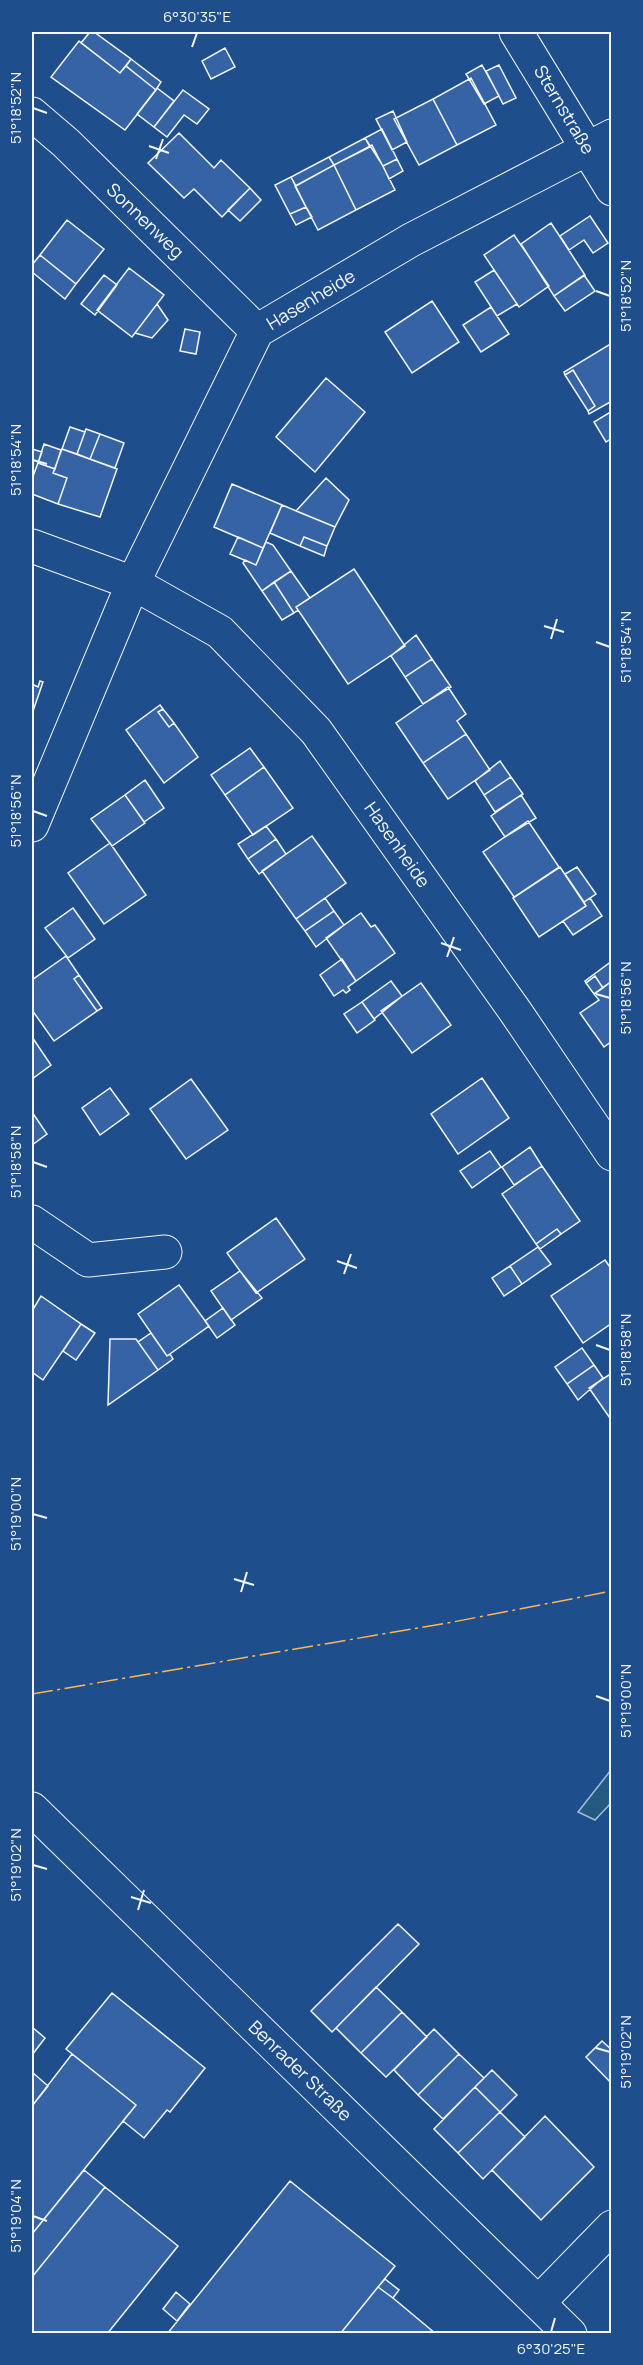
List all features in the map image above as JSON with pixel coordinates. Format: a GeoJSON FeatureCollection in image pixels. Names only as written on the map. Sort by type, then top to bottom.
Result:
{"type":"FeatureCollection","features":[{"type":"Feature","properties":{"kind":"street","name":"Sternstraße"},"geometry":{"type":"LineString","coordinates":[[516,32],[599,142],[612,189]]}},
{"type":"Feature","properties":{"kind":"street","name":"Sonnenweg"},"geometry":{"type":"LineString","coordinates":[[32,114],[66,143],[257,331]]}},
{"type":"Feature","properties":{"kind":"street","name":"Hasenheide"},"geometry":{"type":"LineString","coordinates":[[32,825],[134,583],[257,331],[411,240],[599,142]]}},
{"type":"Feature","properties":{"kind":"street","name":"Hasenheide"},"geometry":{"type":"LineString","coordinates":[[32,546],[134,583],[220,632],[316,731],[515,1011],[612,1154]]}},
{"type":"Feature","properties":{"kind":"street"},"geometry":{"type":"LineString","coordinates":[[32,1222],[87,1260],[165,1252]]}},
{"type":"Feature","properties":{"kind":"street","name":"Benrader Straße"},"geometry":{"type":"LineString","coordinates":[[32,1809],[570,2334]]}},
{"type":"Feature","properties":{"kind":"street"},"geometry":{"type":"LineString","coordinates":[[539,2302],[612,2227]]}},
{"type":"Feature","properties":{"kind":"shaded area"},"geometry":{"type":"Polygon","coordinates":[[[611,1770],[611,1803],[595,1820],[578,1812],[611,1770]]]}},
{"type":"Feature","properties":{"kind":"building"},"geometry":{"type":"Polygon","coordinates":[[[90,32],[94,32],[131,59],[120,73],[81,43],[90,32]]]}},
{"type":"Feature","properties":{"kind":"building"},"geometry":{"type":"Polygon","coordinates":[[[79,41],[120,73],[126,66],[156,90],[125,130],[51,77],[79,41]]]}},
{"type":"Feature","properties":{"kind":"building"},"geometry":{"type":"Polygon","coordinates":[[[225,48],[235,67],[211,79],[202,61],[225,48]]]}},
{"type":"Feature","properties":{"kind":"building"},"geometry":{"type":"Polygon","coordinates":[[[131,59],[161,82],[156,90],[126,66],[131,59]]]}},
{"type":"Feature","properties":{"kind":"building"},"geometry":{"type":"Polygon","coordinates":[[[482,65],[499,96],[484,104],[466,74],[482,65]]]}},
{"type":"Feature","properties":{"kind":"building"},"geometry":{"type":"Polygon","coordinates":[[[499,65],[516,98],[503,104],[486,71],[499,65]]]}},
{"type":"Feature","properties":{"kind":"building"},"geometry":{"type":"Polygon","coordinates":[[[471,78],[496,125],[457,145],[433,99],[471,78]]]}},
{"type":"Feature","properties":{"kind":"building"},"geometry":{"type":"Polygon","coordinates":[[[157,88],[174,101],[154,127],[137,114],[157,88]]]}},
{"type":"Feature","properties":{"kind":"building"},"geometry":{"type":"Polygon","coordinates":[[[183,90],[209,109],[197,124],[184,115],[167,137],[154,127],[183,90]]]}},
{"type":"Feature","properties":{"kind":"building"},"geometry":{"type":"Polygon","coordinates":[[[433,99],[457,145],[419,165],[394,119],[433,99]]]}},
{"type":"Feature","properties":{"kind":"building"},"geometry":{"type":"Polygon","coordinates":[[[393,111],[407,142],[392,150],[376,119],[393,111]]]}},
{"type":"Feature","properties":{"kind":"building"},"geometry":{"type":"Polygon","coordinates":[[[382,129],[397,159],[383,166],[365,138],[382,129]]]}},
{"type":"Feature","properties":{"kind":"building"},"geometry":{"type":"Polygon","coordinates":[[[179,133],[214,168],[221,160],[250,188],[222,217],[194,189],[184,198],[148,163],[179,133]]]}},
{"type":"Feature","properties":{"kind":"building"},"geometry":{"type":"Polygon","coordinates":[[[365,138],[370,147],[334,165],[329,157],[365,138]]]}},
{"type":"Feature","properties":{"kind":"building"},"geometry":{"type":"Polygon","coordinates":[[[372,145],[395,190],[356,210],[334,165],[372,145]]]}},
{"type":"Feature","properties":{"kind":"building"},"geometry":{"type":"Polygon","coordinates":[[[329,157],[334,165],[296,186],[291,177],[329,157]]]}},
{"type":"Feature","properties":{"kind":"building"},"geometry":{"type":"Polygon","coordinates":[[[397,159],[403,171],[389,179],[383,166],[397,159]]]}},
{"type":"Feature","properties":{"kind":"building"},"geometry":{"type":"Polygon","coordinates":[[[334,165],[356,210],[318,230],[295,186],[334,165]]]}},
{"type":"Feature","properties":{"kind":"building"},"geometry":{"type":"Polygon","coordinates":[[[291,177],[306,207],[290,214],[275,185],[291,177]]]}},
{"type":"Feature","properties":{"kind":"building"},"geometry":{"type":"Polygon","coordinates":[[[250,188],[261,200],[240,221],[228,210],[250,188]]]}},
{"type":"Feature","properties":{"kind":"building"},"geometry":{"type":"Polygon","coordinates":[[[306,207],[312,217],[296,225],[290,214],[306,207]]]}},
{"type":"Feature","properties":{"kind":"building"},"geometry":{"type":"Polygon","coordinates":[[[590,216],[608,243],[593,253],[584,240],[569,250],[560,236],[590,216]]]}},
{"type":"Feature","properties":{"kind":"building"},"geometry":{"type":"Polygon","coordinates":[[[67,220],[104,249],[76,284],[40,255],[67,220]]]}},
{"type":"Feature","properties":{"kind":"building"},"geometry":{"type":"Polygon","coordinates":[[[551,223],[585,275],[554,296],[521,244],[551,223]]]}},
{"type":"Feature","properties":{"kind":"building"},"geometry":{"type":"Polygon","coordinates":[[[514,235],[549,286],[519,307],[484,255],[514,235]]]}},
{"type":"Feature","properties":{"kind":"building"},"geometry":{"type":"Polygon","coordinates":[[[40,255],[76,284],[65,299],[32,272],[32,265],[40,255]]]}},
{"type":"Feature","properties":{"kind":"building"},"geometry":{"type":"Polygon","coordinates":[[[129,268],[164,295],[132,337],[97,310],[129,268]]]}},
{"type":"Feature","properties":{"kind":"building"},"geometry":{"type":"Polygon","coordinates":[[[494,270],[517,304],[497,316],[475,282],[494,270]]]}},
{"type":"Feature","properties":{"kind":"building"},"geometry":{"type":"Polygon","coordinates":[[[104,275],[117,285],[95,315],[81,304],[104,275]]]}},
{"type":"Feature","properties":{"kind":"building"},"geometry":{"type":"Polygon","coordinates":[[[584,275],[595,291],[565,311],[554,296],[584,275]]]}},
{"type":"Feature","properties":{"kind":"building"},"geometry":{"type":"Polygon","coordinates":[[[432,301],[459,342],[412,373],[385,332],[432,301]]]}},
{"type":"Feature","properties":{"kind":"building"},"geometry":{"type":"Polygon","coordinates":[[[157,304],[168,320],[152,338],[135,333],[157,304]]]}},
{"type":"Feature","properties":{"kind":"building"},"geometry":{"type":"Polygon","coordinates":[[[491,307],[509,334],[481,352],[463,325],[491,307]]]}},
{"type":"Feature","properties":{"kind":"building"},"geometry":{"type":"Polygon","coordinates":[[[185,329],[200,332],[196,354],[180,351],[185,329]]]}},
{"type":"Feature","properties":{"kind":"building"},"geometry":{"type":"Polygon","coordinates":[[[612,343],[612,401],[589,414],[588,411],[595,406],[573,370],[565,375],[564,372],[612,343]]]}},
{"type":"Feature","properties":{"kind":"building"},"geometry":{"type":"Polygon","coordinates":[[[573,370],[595,406],[588,411],[565,375],[573,370]]]}},
{"type":"Feature","properties":{"kind":"building"},"geometry":{"type":"Polygon","coordinates":[[[326,378],[365,412],[315,472],[276,437],[326,378]]]}},
{"type":"Feature","properties":{"kind":"building"},"geometry":{"type":"Polygon","coordinates":[[[612,411],[612,438],[606,442],[594,422],[612,411]]]}},
{"type":"Feature","properties":{"kind":"building"},"geometry":{"type":"Polygon","coordinates":[[[70,427],[85,432],[77,454],[62,449],[70,427]]]}},
{"type":"Feature","properties":{"kind":"building"},"geometry":{"type":"Polygon","coordinates":[[[86,429],[100,434],[90,459],[77,454],[86,429]]]}},
{"type":"Feature","properties":{"kind":"building"},"geometry":{"type":"Polygon","coordinates":[[[100,434],[124,443],[115,468],[90,459],[100,434]]]}},
{"type":"Feature","properties":{"kind":"building"},"geometry":{"type":"Polygon","coordinates":[[[44,444],[61,450],[55,469],[38,463],[44,444]]]}},
{"type":"Feature","properties":{"kind":"building"},"geometry":{"type":"Polygon","coordinates":[[[32,449],[42,452],[32,479],[32,449]]]}},
{"type":"Feature","properties":{"kind":"building"},"geometry":{"type":"Polygon","coordinates":[[[62,449],[117,469],[100,517],[58,504],[67,478],[53,473],[62,449]]]}},
{"type":"Feature","properties":{"kind":"building"},"geometry":{"type":"Polygon","coordinates":[[[38,463],[55,469],[53,473],[67,478],[58,504],[32,494],[32,479],[38,463]]]}},
{"type":"Feature","properties":{"kind":"building"},"geometry":{"type":"Polygon","coordinates":[[[326,478],[349,500],[335,527],[296,511],[326,478]]]}},
{"type":"Feature","properties":{"kind":"building"},"geometry":{"type":"Polygon","coordinates":[[[232,484],[282,505],[263,548],[214,527],[232,484]]]}},
{"type":"Feature","properties":{"kind":"building"},"geometry":{"type":"Polygon","coordinates":[[[282,505],[335,527],[327,546],[304,537],[300,546],[270,533],[282,505]]]}},
{"type":"Feature","properties":{"kind":"building"},"geometry":{"type":"Polygon","coordinates":[[[238,537],[263,548],[256,565],[230,554],[238,537]]]}},
{"type":"Feature","properties":{"kind":"building"},"geometry":{"type":"Polygon","coordinates":[[[304,537],[327,546],[324,556],[300,546],[304,537]]]}},
{"type":"Feature","properties":{"kind":"building"},"geometry":{"type":"Polygon","coordinates":[[[266,542],[273,545],[291,571],[262,591],[243,563],[245,560],[256,565],[266,542]]]}},
{"type":"Feature","properties":{"kind":"building"},"geometry":{"type":"Polygon","coordinates":[[[354,569],[405,646],[348,684],[296,607],[354,569]]]}},
{"type":"Feature","properties":{"kind":"building"},"geometry":{"type":"Polygon","coordinates":[[[291,571],[310,598],[296,607],[298,610],[294,613],[274,582],[291,571]]]}},
{"type":"Feature","properties":{"kind":"building"},"geometry":{"type":"Polygon","coordinates":[[[274,582],[294,613],[282,620],[262,591],[274,582]]]}},
{"type":"Feature","properties":{"kind":"building"},"geometry":{"type":"Polygon","coordinates":[[[416,635],[432,659],[405,677],[391,656],[416,635]]]}},
{"type":"Feature","properties":{"kind":"building"},"geometry":{"type":"Polygon","coordinates":[[[432,659],[451,687],[423,704],[405,677],[432,659]]]}},
{"type":"Feature","properties":{"kind":"building"},"geometry":{"type":"Polygon","coordinates":[[[40,681],[43,682],[32,714],[32,684],[38,687],[40,681]]]}},
{"type":"Feature","properties":{"kind":"building"},"geometry":{"type":"Polygon","coordinates":[[[448,687],[466,714],[457,721],[466,734],[423,763],[396,723],[448,687]]]}},
{"type":"Feature","properties":{"kind":"building"},"geometry":{"type":"Polygon","coordinates":[[[160,705],[163,709],[158,712],[169,727],[174,723],[198,757],[164,783],[126,730],[160,705]]]}},
{"type":"Feature","properties":{"kind":"building"},"geometry":{"type":"Polygon","coordinates":[[[163,709],[174,723],[169,727],[158,712],[163,709]]]}},
{"type":"Feature","properties":{"kind":"building"},"geometry":{"type":"Polygon","coordinates":[[[466,734],[490,770],[448,799],[423,763],[466,734]]]}},
{"type":"Feature","properties":{"kind":"building"},"geometry":{"type":"Polygon","coordinates":[[[250,748],[264,767],[225,795],[211,775],[250,748]]]}},
{"type":"Feature","properties":{"kind":"building"},"geometry":{"type":"Polygon","coordinates":[[[500,761],[511,777],[484,795],[475,781],[500,761]]]}},
{"type":"Feature","properties":{"kind":"building"},"geometry":{"type":"Polygon","coordinates":[[[264,767],[293,808],[253,835],[225,795],[264,767]]]}},
{"type":"Feature","properties":{"kind":"building"},"geometry":{"type":"Polygon","coordinates":[[[511,777],[523,794],[495,812],[484,795],[511,777]]]}},
{"type":"Feature","properties":{"kind":"building"},"geometry":{"type":"Polygon","coordinates":[[[145,780],[164,808],[144,822],[125,795],[145,780]]]}},
{"type":"Feature","properties":{"kind":"building"},"geometry":{"type":"Polygon","coordinates":[[[125,795],[145,823],[112,846],[91,819],[125,795]]]}},
{"type":"Feature","properties":{"kind":"building"},"geometry":{"type":"Polygon","coordinates":[[[521,795],[536,818],[505,837],[491,816],[521,795]]]}},
{"type":"Feature","properties":{"kind":"building"},"geometry":{"type":"Polygon","coordinates":[[[528,821],[559,867],[514,897],[483,852],[528,821]]]}},
{"type":"Feature","properties":{"kind":"building"},"geometry":{"type":"Polygon","coordinates":[[[266,826],[276,839],[248,859],[238,844],[266,826]]]}},
{"type":"Feature","properties":{"kind":"building"},"geometry":{"type":"Polygon","coordinates":[[[312,836],[346,883],[296,919],[262,871],[312,836]]]}},
{"type":"Feature","properties":{"kind":"building"},"geometry":{"type":"Polygon","coordinates":[[[276,839],[286,854],[259,874],[248,859],[276,839]]]}},
{"type":"Feature","properties":{"kind":"building"},"geometry":{"type":"Polygon","coordinates":[[[110,843],[146,895],[104,924],[68,873],[110,843]]]}},
{"type":"Feature","properties":{"kind":"building"},"geometry":{"type":"Polygon","coordinates":[[[560,867],[586,906],[539,937],[513,898],[560,867]]]}},
{"type":"Feature","properties":{"kind":"building"},"geometry":{"type":"Polygon","coordinates":[[[577,867],[596,894],[584,902],[565,874],[577,867]]]}},
{"type":"Feature","properties":{"kind":"building"},"geometry":{"type":"Polygon","coordinates":[[[325,898],[334,911],[305,931],[296,919],[325,898]]]}},
{"type":"Feature","properties":{"kind":"building"},"geometry":{"type":"Polygon","coordinates":[[[590,898],[602,916],[573,935],[563,921],[586,906],[584,902],[590,898]]]}},
{"type":"Feature","properties":{"kind":"building"},"geometry":{"type":"Polygon","coordinates":[[[73,908],[95,939],[68,958],[45,928],[73,908]]]}},
{"type":"Feature","properties":{"kind":"building"},"geometry":{"type":"Polygon","coordinates":[[[334,911],[344,925],[316,947],[305,931],[334,911]]]}},
{"type":"Feature","properties":{"kind":"building"},"geometry":{"type":"Polygon","coordinates":[[[361,913],[371,927],[375,925],[395,953],[356,981],[326,938],[361,913]]]}},
{"type":"Feature","properties":{"kind":"building"},"geometry":{"type":"Polygon","coordinates":[[[66,956],[79,975],[74,979],[97,1011],[54,1041],[32,1010],[32,980],[66,956]]]}},
{"type":"Feature","properties":{"kind":"building"},"geometry":{"type":"Polygon","coordinates":[[[342,959],[356,981],[348,987],[350,990],[346,993],[343,990],[334,996],[320,975],[342,959]]]}},
{"type":"Feature","properties":{"kind":"building"},"geometry":{"type":"Polygon","coordinates":[[[612,961],[612,981],[603,988],[595,976],[586,983],[585,981],[612,961]]]}},
{"type":"Feature","properties":{"kind":"building"},"geometry":{"type":"Polygon","coordinates":[[[79,975],[102,1008],[97,1011],[74,979],[79,975]]]}},
{"type":"Feature","properties":{"kind":"building"},"geometry":{"type":"Polygon","coordinates":[[[595,976],[603,988],[594,994],[586,983],[595,976]]]}},
{"type":"Feature","properties":{"kind":"building"},"geometry":{"type":"Polygon","coordinates":[[[391,981],[402,996],[374,1019],[362,1002],[391,981]]]}},
{"type":"Feature","properties":{"kind":"building"},"geometry":{"type":"Polygon","coordinates":[[[612,981],[612,1041],[604,1047],[580,1013],[599,1000],[594,994],[612,981]]]}},
{"type":"Feature","properties":{"kind":"building"},"geometry":{"type":"Polygon","coordinates":[[[421,983],[451,1025],[412,1053],[381,1011],[421,983]]]}},
{"type":"Feature","properties":{"kind":"building"},"geometry":{"type":"Polygon","coordinates":[[[362,1002],[375,1020],[357,1033],[344,1014],[362,1002]]]}},
{"type":"Feature","properties":{"kind":"building"},"geometry":{"type":"Polygon","coordinates":[[[32,1037],[51,1065],[32,1079],[32,1037]]]}},
{"type":"Feature","properties":{"kind":"building"},"geometry":{"type":"Polygon","coordinates":[[[482,1078],[509,1118],[458,1154],[431,1114],[482,1078]]]}},
{"type":"Feature","properties":{"kind":"building"},"geometry":{"type":"Polygon","coordinates":[[[191,1079],[228,1130],[186,1159],[150,1109],[191,1079]]]}},
{"type":"Feature","properties":{"kind":"building"},"geometry":{"type":"Polygon","coordinates":[[[110,1088],[129,1114],[100,1135],[82,1108],[110,1088]]]}},
{"type":"Feature","properties":{"kind":"building"},"geometry":{"type":"Polygon","coordinates":[[[32,1112],[47,1134],[32,1145],[32,1112]]]}},
{"type":"Feature","properties":{"kind":"building"},"geometry":{"type":"Polygon","coordinates":[[[530,1147],[542,1166],[514,1185],[502,1167],[530,1147]]]}},
{"type":"Feature","properties":{"kind":"building"},"geometry":{"type":"Polygon","coordinates":[[[490,1151],[501,1167],[472,1188],[460,1171],[490,1151]]]}},
{"type":"Feature","properties":{"kind":"building"},"geometry":{"type":"Polygon","coordinates":[[[542,1166],[580,1221],[561,1234],[557,1229],[536,1244],[502,1194],[542,1166]]]}},
{"type":"Feature","properties":{"kind":"building"},"geometry":{"type":"Polygon","coordinates":[[[276,1218],[305,1259],[256,1293],[227,1253],[276,1218]]]}},
{"type":"Feature","properties":{"kind":"building"},"geometry":{"type":"Polygon","coordinates":[[[557,1229],[561,1234],[540,1249],[536,1244],[557,1229]]]}},
{"type":"Feature","properties":{"kind":"building"},"geometry":{"type":"Polygon","coordinates":[[[538,1247],[551,1264],[522,1284],[510,1266],[538,1247]]]}},
{"type":"Feature","properties":{"kind":"building"},"geometry":{"type":"Polygon","coordinates":[[[605,1260],[612,1270],[612,1323],[583,1343],[551,1296],[605,1260]]]}},
{"type":"Feature","properties":{"kind":"building"},"geometry":{"type":"Polygon","coordinates":[[[510,1266],[522,1284],[504,1296],[492,1278],[510,1266]]]}},
{"type":"Feature","properties":{"kind":"building"},"geometry":{"type":"Polygon","coordinates":[[[240,1271],[262,1298],[231,1320],[211,1291],[240,1271]]]}},
{"type":"Feature","properties":{"kind":"building"},"geometry":{"type":"Polygon","coordinates":[[[179,1285],[209,1326],[167,1356],[138,1314],[179,1285]]]}},
{"type":"Feature","properties":{"kind":"building"},"geometry":{"type":"Polygon","coordinates":[[[41,1296],[81,1324],[43,1380],[32,1372],[32,1311],[41,1296]]]}},
{"type":"Feature","properties":{"kind":"building"},"geometry":{"type":"Polygon","coordinates":[[[223,1308],[235,1325],[217,1338],[205,1321],[223,1308]]]}},
{"type":"Feature","properties":{"kind":"building"},"geometry":{"type":"Polygon","coordinates":[[[81,1324],[95,1333],[76,1360],[63,1351],[81,1324]]]}},
{"type":"Feature","properties":{"kind":"building"},"geometry":{"type":"Polygon","coordinates":[[[151,1333],[167,1356],[170,1354],[173,1359],[158,1370],[138,1342],[151,1333]]]}},
{"type":"Feature","properties":{"kind":"building"},"geometry":{"type":"Polygon","coordinates":[[[110,1339],[136,1339],[158,1370],[108,1405],[110,1339]]]}},
{"type":"Feature","properties":{"kind":"building"},"geometry":{"type":"Polygon","coordinates":[[[582,1348],[594,1365],[567,1384],[555,1367],[582,1348]]]}},
{"type":"Feature","properties":{"kind":"building"},"geometry":{"type":"Polygon","coordinates":[[[594,1365],[603,1378],[578,1400],[567,1384],[594,1365]]]}},
{"type":"Feature","properties":{"kind":"building"},"geometry":{"type":"Polygon","coordinates":[[[612,1373],[612,1421],[589,1388],[612,1373]]]}},
{"type":"Feature","properties":{"kind":"building"},"geometry":{"type":"Polygon","coordinates":[[[398,1924],[419,1944],[332,2032],[311,2011],[398,1924]]]}},
{"type":"Feature","properties":{"kind":"building"},"geometry":{"type":"Polygon","coordinates":[[[376,1987],[402,2012],[361,2053],[336,2028],[376,1987]]]}},
{"type":"Feature","properties":{"kind":"building"},"geometry":{"type":"Polygon","coordinates":[[[112,1993],[205,2068],[170,2112],[167,2110],[144,2138],[123,2121],[136,2105],[66,2049],[112,1993]]]}},
{"type":"Feature","properties":{"kind":"building"},"geometry":{"type":"Polygon","coordinates":[[[402,2012],[427,2037],[386,2077],[361,2053],[402,2012]]]}},
{"type":"Feature","properties":{"kind":"building"},"geometry":{"type":"Polygon","coordinates":[[[32,2027],[45,2038],[32,2055],[32,2027]]]}},
{"type":"Feature","properties":{"kind":"building"},"geometry":{"type":"Polygon","coordinates":[[[434,2029],[459,2054],[418,2095],[394,2070],[434,2029]]]}},
{"type":"Feature","properties":{"kind":"building"},"geometry":{"type":"Polygon","coordinates":[[[602,2041],[612,2050],[612,2084],[586,2057],[602,2041]]]}},
{"type":"Feature","properties":{"kind":"building"},"geometry":{"type":"Polygon","coordinates":[[[72,2054],[136,2105],[32,2234],[32,2106],[72,2054]]]}},
{"type":"Feature","properties":{"kind":"building"},"geometry":{"type":"Polygon","coordinates":[[[459,2054],[484,2078],[443,2119],[418,2095],[459,2054]]]}},
{"type":"Feature","properties":{"kind":"building"},"geometry":{"type":"Polygon","coordinates":[[[492,2070],[517,2095],[500,2112],[475,2087],[492,2070]]]}},
{"type":"Feature","properties":{"kind":"building"},"geometry":{"type":"Polygon","coordinates":[[[32,2072],[48,2086],[32,2106],[32,2072]]]}},
{"type":"Feature","properties":{"kind":"building"},"geometry":{"type":"Polygon","coordinates":[[[475,2087],[500,2112],[458,2153],[434,2129],[475,2087]]]}},
{"type":"Feature","properties":{"kind":"building"},"geometry":{"type":"Polygon","coordinates":[[[500,2112],[525,2137],[483,2179],[458,2153],[500,2112]]]}},
{"type":"Feature","properties":{"kind":"building"},"geometry":{"type":"Polygon","coordinates":[[[545,2116],[594,2167],[541,2220],[492,2170],[545,2116]]]}},
{"type":"Feature","properties":{"kind":"building"},"geometry":{"type":"Polygon","coordinates":[[[84,2170],[105,2187],[32,2277],[32,2234],[84,2170]]]}},
{"type":"Feature","properties":{"kind":"building"},"geometry":{"type":"Polygon","coordinates":[[[290,2181],[395,2266],[340,2334],[167,2334],[290,2181]]]}},
{"type":"Feature","properties":{"kind":"building"},"geometry":{"type":"Polygon","coordinates":[[[105,2187],[178,2246],[107,2334],[32,2334],[32,2277],[105,2187]]]}},
{"type":"Feature","properties":{"kind":"building"},"geometry":{"type":"Polygon","coordinates":[[[385,2279],[399,2290],[393,2298],[378,2287],[385,2279]]]}},
{"type":"Feature","properties":{"kind":"building"},"geometry":{"type":"Polygon","coordinates":[[[378,2287],[393,2298],[436,2334],[340,2334],[378,2287]]]}},
{"type":"Feature","properties":{"kind":"building"},"geometry":{"type":"Polygon","coordinates":[[[176,2292],[190,2304],[177,2321],[163,2309],[176,2292]]]}},
{"type":"Feature","properties":{"kind":"power"},"geometry":{"type":"LineString","coordinates":[[32,1694],[453,1622],[612,1591]]}}]}
